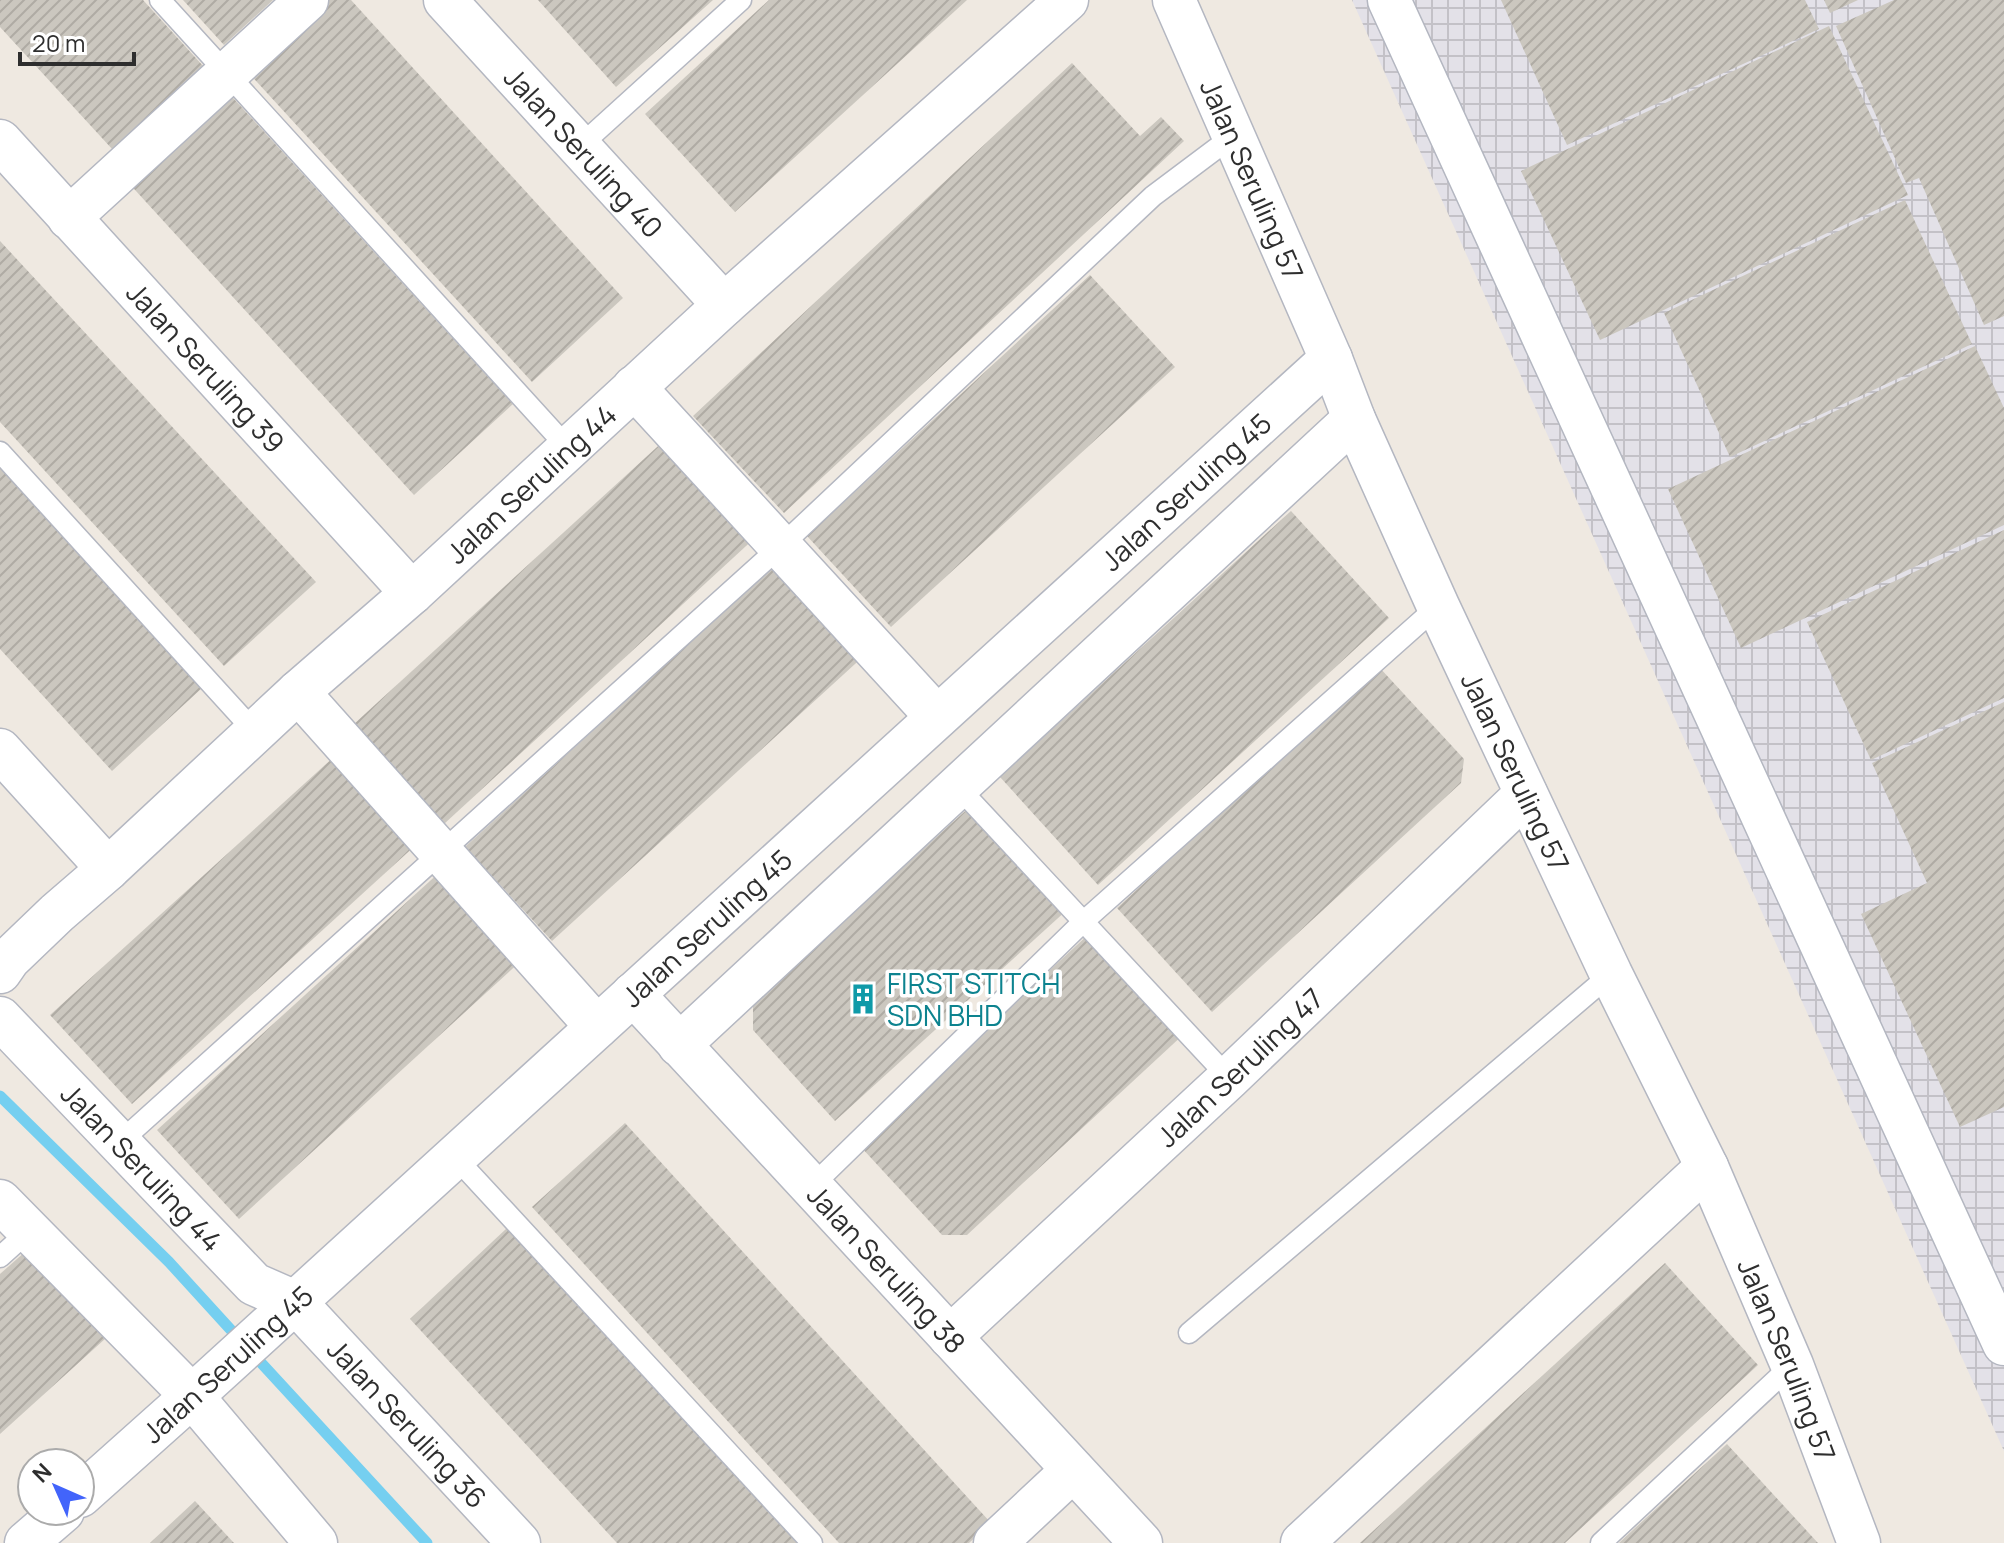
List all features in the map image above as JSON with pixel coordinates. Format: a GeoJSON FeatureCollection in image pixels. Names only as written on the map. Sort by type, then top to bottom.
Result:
{"type":"FeatureCollection","features":[{"type":"Feature","properties":{"kind":"street"},"geometry":{"type":"LineString","coordinates":[[69,218],[307,0]]}},
{"type":"Feature","properties":{"kind":"street","name":"Jalan Seruling 40"},"geometry":{"type":"LineString","coordinates":[[445,0],[724,305]]}},
{"type":"Feature","properties":{"kind":"street","name":"Jalan Seruling 44"},"geometry":{"type":"LineString","coordinates":[[0,972],[9,959],[57,913],[298,692],[412,593],[724,305],[1067,0]]}},
{"type":"Feature","properties":{"kind":"street","name":"Jalan Seruling 57"},"geometry":{"type":"LineString","coordinates":[[1174,0],[1438,606],[1611,974],[1707,1167],[1792,1365],[1855,1541]]}},
{"type":"Feature","properties":{"kind":"street"},"geometry":{"type":"LineString","coordinates":[[1389,0],[2004,1344]]}},
{"type":"Feature","properties":{"kind":"street","name":"Jalan Seruling 39"},"geometry":{"type":"LineString","coordinates":[[2,147],[412,593]]}},
{"type":"Feature","properties":{"kind":"street","name":"Jalan Seruling 45"},"geometry":{"type":"LineString","coordinates":[[96,1482],[1331,359]]}},
{"type":"Feature","properties":{"kind":"street"},"geometry":{"type":"LineString","coordinates":[[634,387],[937,717]]}},
{"type":"Feature","properties":{"kind":"street"},"geometry":{"type":"LineString","coordinates":[[679,1045],[1354,419]]}},
{"type":"Feature","properties":{"kind":"street"},"geometry":{"type":"LineString","coordinates":[[298,692],[597,1027]]}},
{"type":"Feature","properties":{"kind":"street"},"geometry":{"type":"LineString","coordinates":[[0,750],[108,869]]}},
{"type":"Feature","properties":{"kind":"street","name":"Jalan Seruling 47"},"geometry":{"type":"LineString","coordinates":[[950,1337],[1229,1078],[1526,794]]}},
{"type":"Feature","properties":{"kind":"street","name":"Jalan Seruling 38"},"geometry":{"type":"LineString","coordinates":[[633,994],[1141,1543]]}},
{"type":"Feature","properties":{"kind":"street","name":"Jalan Seruling 44"},"geometry":{"type":"LineString","coordinates":[[0,1018],[284,1312]]}},
{"type":"Feature","properties":{"kind":"street"},"geometry":{"type":"LineString","coordinates":[[1302,1543],[1707,1167]]}},
{"type":"Feature","properties":{"kind":"street"},"geometry":{"type":"LineString","coordinates":[[0,1201],[15,1243],[205,1384],[316,1543]]}},
{"type":"Feature","properties":{"kind":"street","name":"Jalan Seruling 36"},"geometry":{"type":"LineString","coordinates":[[284,1312],[519,1543]]}},
{"type":"Feature","properties":{"kind":"street"},"geometry":{"type":"LineString","coordinates":[[995,1543],[1073,1470]]}},
{"type":"Feature","properties":{"kind":"street"},"geometry":{"type":"LineString","coordinates":[[26,1543],[44,1527]]}},
{"type":"Feature","properties":{"kind":"lane"},"geometry":{"type":"LineString","coordinates":[[160,0],[568,448]]}},
{"type":"Feature","properties":{"kind":"lane"},"geometry":{"type":"LineString","coordinates":[[580,146],[741,0]]}},
{"type":"Feature","properties":{"kind":"lane"},"geometry":{"type":"LineString","coordinates":[[119,1143],[781,546],[1153,196],[1233,136]]}},
{"type":"Feature","properties":{"kind":"lane"},"geometry":{"type":"LineString","coordinates":[[0,452],[255,732]]}},
{"type":"Feature","properties":{"kind":"lane"},"geometry":{"type":"LineString","coordinates":[[811,1187],[1084,921],[1438,606]]}},
{"type":"Feature","properties":{"kind":"lane"},"geometry":{"type":"LineString","coordinates":[[958,787],[1229,1078]]}},
{"type":"Feature","properties":{"kind":"lane"},"geometry":{"type":"LineString","coordinates":[[1189,1333],[1611,974]]}},
{"type":"Feature","properties":{"kind":"lane"},"geometry":{"type":"LineString","coordinates":[[455,1157],[812,1543]]}},
{"type":"Feature","properties":{"kind":"lane"},"geometry":{"type":"LineString","coordinates":[[1601,1543],[1792,1365]]}},
{"type":"Feature","properties":{"kind":"shaded area"},"geometry":{"type":"Polygon","coordinates":[[[1352,0],[2004,0],[2004,1451],[1352,0]]]}},
{"type":"Feature","properties":{"kind":"building"},"geometry":{"type":"Polygon","coordinates":[[[0,0],[143,0],[204,67],[113,150],[0,27],[0,0]]]}},
{"type":"Feature","properties":{"kind":"building"},"geometry":{"type":"Polygon","coordinates":[[[183,0],[273,0],[224,45],[183,0]]]}},
{"type":"Feature","properties":{"kind":"building"},"geometry":{"type":"Polygon","coordinates":[[[322,0],[351,0],[623,298],[532,382],[245,69],[322,0]]]}},
{"type":"Feature","properties":{"kind":"building"},"geometry":{"type":"Polygon","coordinates":[[[538,0],[713,0],[616,87],[538,0]]]}},
{"type":"Feature","properties":{"kind":"building"},"geometry":{"type":"Polygon","coordinates":[[[769,0],[967,0],[735,212],[645,114],[769,0]]]}},
{"type":"Feature","properties":{"kind":"building"},"geometry":{"type":"Polygon","coordinates":[[[1501,0],[1805,0],[1819,29],[1567,145],[1501,0]]]}},
{"type":"Feature","properties":{"kind":"building"},"geometry":{"type":"Polygon","coordinates":[[[1824,0],[1858,0],[1830,13],[1824,0]]]}},
{"type":"Feature","properties":{"kind":"building"},"geometry":{"type":"Polygon","coordinates":[[[1894,0],[2004,0],[2004,316],[1984,325],[1919,178],[1906,183],[1836,26],[1894,0]]]}},
{"type":"Feature","properties":{"kind":"building"},"geometry":{"type":"Polygon","coordinates":[[[1829,26],[1908,195],[1600,340],[1521,171],[1829,26]]]}},
{"type":"Feature","properties":{"kind":"building"},"geometry":{"type":"Polygon","coordinates":[[[1072,63],[1140,136],[1161,117],[1184,141],[784,513],[693,416],[1072,63]]]}},
{"type":"Feature","properties":{"kind":"building"},"geometry":{"type":"Polygon","coordinates":[[[224,88],[513,404],[414,495],[125,179],[224,88]]]}},
{"type":"Feature","properties":{"kind":"building"},"geometry":{"type":"Polygon","coordinates":[[[1905,200],[1972,344],[1730,457],[1664,313],[1905,200]]]}},
{"type":"Feature","properties":{"kind":"building"},"geometry":{"type":"Polygon","coordinates":[[[0,241],[316,582],[224,666],[0,422],[0,241]]]}},
{"type":"Feature","properties":{"kind":"building"},"geometry":{"type":"Polygon","coordinates":[[[1090,275],[1175,367],[891,627],[807,536],[1090,275]]]}},
{"type":"Feature","properties":{"kind":"building"},"geometry":{"type":"Polygon","coordinates":[[[1975,346],[2004,408],[2004,525],[1741,648],[1668,489],[1975,346]]]}},
{"type":"Feature","properties":{"kind":"building"},"geometry":{"type":"Polygon","coordinates":[[[668,437],[758,535],[444,824],[354,724],[668,437]]]}},
{"type":"Feature","properties":{"kind":"building"},"geometry":{"type":"Polygon","coordinates":[[[0,467],[202,688],[112,771],[0,649],[0,467]]]}},
{"type":"Feature","properties":{"kind":"building"},"geometry":{"type":"Polygon","coordinates":[[[1291,511],[1389,618],[1098,885],[1000,777],[1291,511]]]}},
{"type":"Feature","properties":{"kind":"building"},"geometry":{"type":"Polygon","coordinates":[[[2004,530],[2004,698],[1871,760],[1807,622],[2004,530]]]}},
{"type":"Feature","properties":{"kind":"building"},"geometry":{"type":"Polygon","coordinates":[[[781,559],[867,653],[552,941],[465,847],[781,559]]]}},
{"type":"Feature","properties":{"kind":"building"},"geometry":{"type":"Polygon","coordinates":[[[1379,667],[1464,759],[1461,783],[1212,1012],[1117,908],[1379,667]]]}},
{"type":"Feature","properties":{"kind":"building"},"geometry":{"type":"Polygon","coordinates":[[[2004,702],[2004,1107],[1960,1127],[1861,914],[1927,883],[1872,763],[2004,702]]]}},
{"type":"Feature","properties":{"kind":"building"},"geometry":{"type":"Polygon","coordinates":[[[337,754],[418,843],[132,1104],[50,1015],[337,754]]]}},
{"type":"Feature","properties":{"kind":"building"},"geometry":{"type":"Polygon","coordinates":[[[973,804],[1068,909],[835,1121],[753,1030],[753,1002],[973,804]]]}},
{"type":"Feature","properties":{"kind":"building"},"geometry":{"type":"Polygon","coordinates":[[[442,870],[523,959],[239,1219],[157,1130],[442,870]]]}},
{"type":"Feature","properties":{"kind":"building"},"geometry":{"type":"Polygon","coordinates":[[[1091,932],[1185,1033],[967,1235],[942,1235],[860,1146],[1091,932]]]}},
{"type":"Feature","properties":{"kind":"building"},"geometry":{"type":"Polygon","coordinates":[[[625,1123],[991,1523],[969,1543],[839,1543],[532,1207],[625,1123]]]}},
{"type":"Feature","properties":{"kind":"building"},"geometry":{"type":"Polygon","coordinates":[[[507,1228],[799,1543],[617,1543],[410,1319],[507,1228]]]}},
{"type":"Feature","properties":{"kind":"building"},"geometry":{"type":"Polygon","coordinates":[[[26,1251],[106,1338],[0,1434],[0,1274],[26,1251]]]}},
{"type":"Feature","properties":{"kind":"building"},"geometry":{"type":"Polygon","coordinates":[[[1665,1263],[1758,1365],[1565,1543],[1360,1543],[1665,1263]]]}},
{"type":"Feature","properties":{"kind":"building"},"geometry":{"type":"Polygon","coordinates":[[[1727,1444],[1818,1543],[1619,1543],[1635,1528],[1727,1444]]]}},
{"type":"Feature","properties":{"kind":"building"},"geometry":{"type":"Polygon","coordinates":[[[195,1501],[234,1543],[150,1543],[195,1501]]]}},
{"type":"Feature","properties":{"kind":"waterway"},"geometry":{"type":"LineString","coordinates":[[0,1096],[169,1262],[241,1341]]}},
{"type":"Feature","properties":{"kind":"waterway"},"geometry":{"type":"LineString","coordinates":[[252,1353],[427,1543]]}},
{"type":"Feature","properties":{"kind":"place","name":"FIRST STITCH SDN BHD"},"geometry":{"type":"Point","coordinates":[863,999]}}]}
